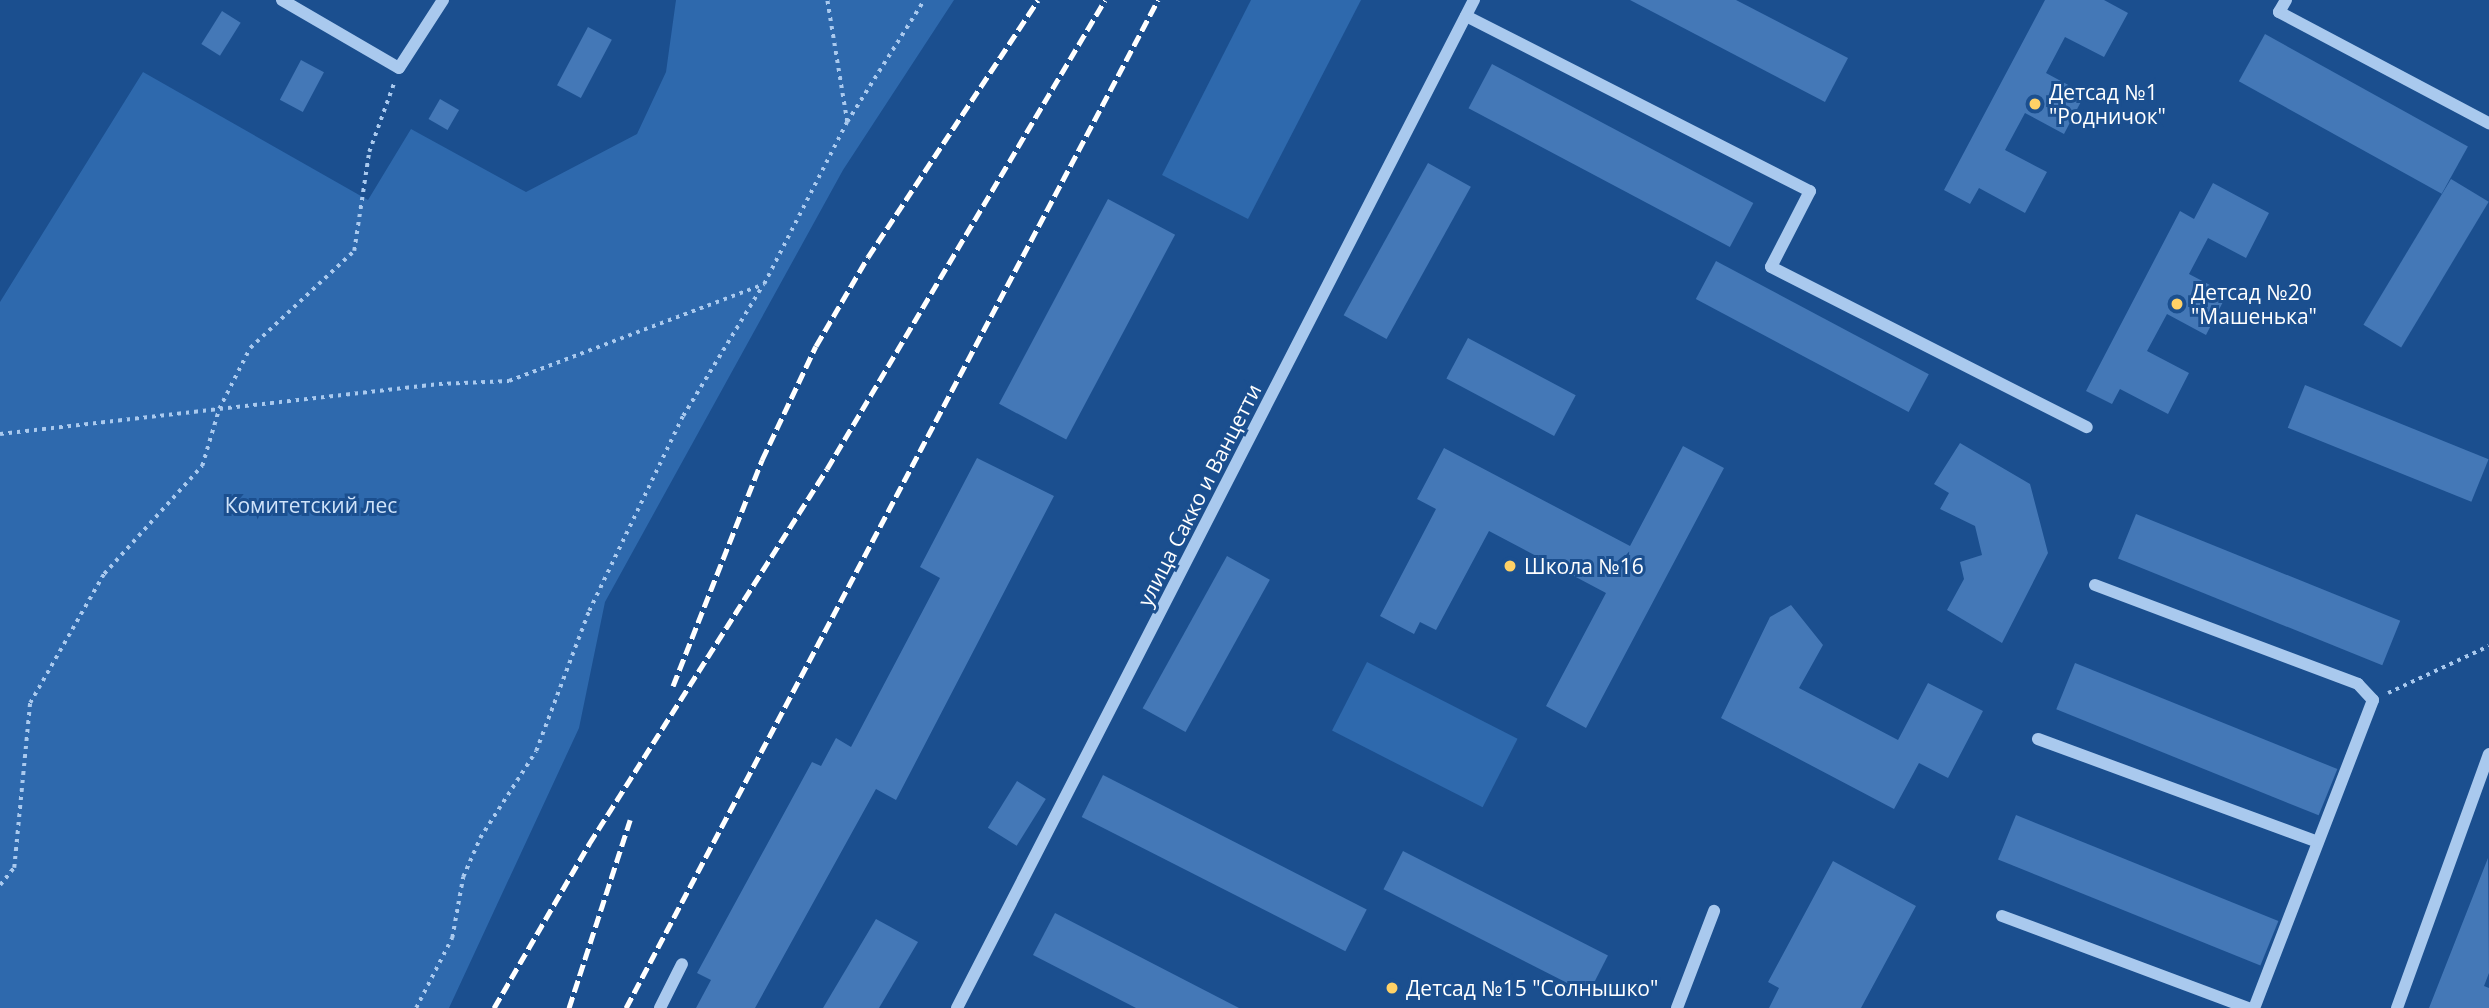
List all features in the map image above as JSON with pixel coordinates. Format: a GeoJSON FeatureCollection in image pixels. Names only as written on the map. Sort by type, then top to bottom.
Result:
{"type":"FeatureCollection","features":[{"type":"Feature","properties":{"kind":"street"},"geometry":{"type":"LineString","coordinates":[[282,0],[399,68],[443,0]]}},
{"type":"Feature","properties":{"kind":"street","name":"улица Сакко и Ванцетти"},"geometry":{"type":"LineString","coordinates":[[957,1008],[1474,0]]}},
{"type":"Feature","properties":{"kind":"street"},"geometry":{"type":"LineString","coordinates":[[2286,0],[2279,12],[2489,123]]}},
{"type":"Feature","properties":{"kind":"street"},"geometry":{"type":"LineString","coordinates":[[1466,16],[1810,191],[1771,267],[2087,426]]}},
{"type":"Feature","properties":{"kind":"street"},"geometry":{"type":"LineString","coordinates":[[2095,585],[2358,684],[2373,700],[2254,1008]]}},
{"type":"Feature","properties":{"kind":"street"},"geometry":{"type":"LineString","coordinates":[[2038,738],[2318,842]]}},
{"type":"Feature","properties":{"kind":"street"},"geometry":{"type":"LineString","coordinates":[[2397,1008],[2489,754]]}},
{"type":"Feature","properties":{"kind":"street"},"geometry":{"type":"LineString","coordinates":[[1676,1008],[1714,911]]}},
{"type":"Feature","properties":{"kind":"street"},"geometry":{"type":"LineString","coordinates":[[2002,916],[2248,1008]]}},
{"type":"Feature","properties":{"kind":"street"},"geometry":{"type":"LineString","coordinates":[[660,1008],[682,964]]}},
{"type":"Feature","properties":{"kind":"path"},"geometry":{"type":"LineString","coordinates":[[828,0],[847,122]]}},
{"type":"Feature","properties":{"kind":"path"},"geometry":{"type":"LineString","coordinates":[[416,1008],[452,938],[463,877],[480,838],[536,751],[589,611],[683,416],[764,284],[847,122],[924,0]]}},
{"type":"Feature","properties":{"kind":"path"},"geometry":{"type":"LineString","coordinates":[[0,885],[14,868],[30,703],[104,574],[202,466],[219,409],[250,348],[354,251],[369,152],[399,68]]}},
{"type":"Feature","properties":{"kind":"path"},"geometry":{"type":"LineString","coordinates":[[0,435],[439,384],[509,381],[764,284]]}},
{"type":"Feature","properties":{"kind":"path"},"geometry":{"type":"LineString","coordinates":[[2373,700],[2489,646]]}},
{"type":"Feature","properties":{"kind":"green space","name":"Комитетский лес"},"geometry":{"type":"Polygon","coordinates":[[[676,0],[954,0],[843,170],[605,602],[579,728],[449,1008],[0,1008],[0,302],[143,72],[368,200],[411,129],[526,192],[637,134],[666,72],[676,0]]]}},
{"type":"Feature","properties":{"kind":"green space"},"geometry":{"type":"Polygon","coordinates":[[[1251,0],[1361,0],[1248,219],[1162,175],[1251,0]]]}},
{"type":"Feature","properties":{"kind":"green space"},"geometry":{"type":"Polygon","coordinates":[[[1367,662],[1518,739],[1483,807],[1332,731],[1367,662]]]}},
{"type":"Feature","properties":{"kind":"building"},"geometry":{"type":"Polygon","coordinates":[[[1630,0],[1736,0],[1848,58],[1825,102],[1630,0]]]}},
{"type":"Feature","properties":{"kind":"building","name":"Детсад №1 \"Родничок\""},"geometry":{"type":"Polygon","coordinates":[[[2045,0],[2104,0],[2128,13],[2104,57],[2065,37],[2046,73],[2085,94],[2064,134],[2025,113],[2005,150],[2047,172],[2025,213],[1979,188],[1970,204],[1944,190],[2045,0]]]}},
{"type":"Feature","properties":{"kind":"building"},"geometry":{"type":"Polygon","coordinates":[[[222,11],[241,23],[220,56],[201,44],[222,11]]]}},
{"type":"Feature","properties":{"kind":"building"},"geometry":{"type":"Polygon","coordinates":[[[588,27],[612,40],[581,98],[557,85],[588,27]]]}},
{"type":"Feature","properties":{"kind":"building"},"geometry":{"type":"Polygon","coordinates":[[[2265,34],[2468,146],[2442,194],[2239,81],[2265,34]]]}},
{"type":"Feature","properties":{"kind":"building"},"geometry":{"type":"Polygon","coordinates":[[[301,60],[324,72],[303,112],[280,100],[301,60]]]}},
{"type":"Feature","properties":{"kind":"building"},"geometry":{"type":"Polygon","coordinates":[[[1492,64],[1753,203],[1730,247],[1469,108],[1492,64]]]}},
{"type":"Feature","properties":{"kind":"building"},"geometry":{"type":"Polygon","coordinates":[[[440,99],[459,110],[448,130],[428,119],[440,99]]]}},
{"type":"Feature","properties":{"kind":"building"},"geometry":{"type":"Polygon","coordinates":[[[1428,163],[1471,187],[1386,339],[1344,315],[1428,163]]]}},
{"type":"Feature","properties":{"kind":"building"},"geometry":{"type":"Polygon","coordinates":[[[2451,179],[2489,202],[2401,347],[2363,325],[2451,179]]]}},
{"type":"Feature","properties":{"kind":"building","name":"Детсад №20 \"Машенька\""},"geometry":{"type":"Polygon","coordinates":[[[2213,183],[2269,213],[2246,258],[2208,238],[2189,274],[2227,294],[2206,335],[2167,314],[2147,351],[2189,373],[2168,414],[2120,389],[2112,404],[2086,391],[2180,211],[2194,219],[2213,183]]]}},
{"type":"Feature","properties":{"kind":"building"},"geometry":{"type":"Polygon","coordinates":[[[1108,199],[1175,235],[1066,440],[999,404],[1108,199]]]}},
{"type":"Feature","properties":{"kind":"building"},"geometry":{"type":"Polygon","coordinates":[[[1716,261],[1929,374],[1909,412],[1696,299],[1716,261]]]}},
{"type":"Feature","properties":{"kind":"building"},"geometry":{"type":"Polygon","coordinates":[[[1468,338],[1576,395],[1554,436],[1446,379],[1468,338]]]}},
{"type":"Feature","properties":{"kind":"building"},"geometry":{"type":"Polygon","coordinates":[[[2305,385],[2489,459],[2471,502],[2288,428],[2305,385]]]}},
{"type":"Feature","properties":{"kind":"building"},"geometry":{"type":"Polygon","coordinates":[[[1960,443],[2030,484],[2048,553],[2002,643],[1947,610],[1964,579],[1960,562],[1982,555],[1975,526],[1940,509],[1949,493],[1934,484],[1960,443]]]}},
{"type":"Feature","properties":{"kind":"building"},"geometry":{"type":"Polygon","coordinates":[[[1683,446],[1724,468],[1586,728],[1546,706],[1606,593],[1489,531],[1436,630],[1420,622],[1414,634],[1380,616],[1436,509],[1417,499],[1444,448],[1630,546],[1683,446]]]}},
{"type":"Feature","properties":{"kind":"building"},"geometry":{"type":"Polygon","coordinates":[[[977,458],[1054,496],[896,800],[876,789],[755,1008],[696,1008],[711,980],[697,973],[812,762],[821,766],[836,738],[851,747],[940,578],[920,567],[977,458]]]}},
{"type":"Feature","properties":{"kind":"building"},"geometry":{"type":"Polygon","coordinates":[[[2136,514],[2400,621],[2382,665],[2118,559],[2136,514]]]}},
{"type":"Feature","properties":{"kind":"building"},"geometry":{"type":"Polygon","coordinates":[[[1227,556],[1270,580],[1185,732],[1143,708],[1227,556]]]}},
{"type":"Feature","properties":{"kind":"building"},"geometry":{"type":"Polygon","coordinates":[[[1791,605],[1823,645],[1799,688],[1898,740],[1928,683],[1983,711],[1948,778],[1919,763],[1894,809],[1721,718],[1770,617],[1791,605]]]}},
{"type":"Feature","properties":{"kind":"building"},"geometry":{"type":"Polygon","coordinates":[[[2075,663],[2337,769],[2319,815],[2056,709],[2075,663]]]}},
{"type":"Feature","properties":{"kind":"building"},"geometry":{"type":"Polygon","coordinates":[[[1103,775],[1367,909],[1345,951],[1082,817],[1103,775]]]}},
{"type":"Feature","properties":{"kind":"building"},"geometry":{"type":"Polygon","coordinates":[[[1017,781],[1046,799],[1017,846],[988,828],[1017,781]]]}},
{"type":"Feature","properties":{"kind":"building"},"geometry":{"type":"Polygon","coordinates":[[[2016,815],[2278,921],[2260,966],[1998,860],[2016,815]]]}},
{"type":"Feature","properties":{"kind":"building"},"geometry":{"type":"Polygon","coordinates":[[[1403,851],[1608,955],[1588,994],[1383,889],[1403,851]]]}},
{"type":"Feature","properties":{"kind":"building"},"geometry":{"type":"Polygon","coordinates":[[[2488,858],[2489,973],[2484,986],[2489,988],[2489,1008],[2429,1008],[2488,858]]]}},
{"type":"Feature","properties":{"kind":"building"},"geometry":{"type":"Polygon","coordinates":[[[1833,861],[1916,906],[1861,1008],[1769,1008],[1779,988],[1768,982],[1833,861]]]}},
{"type":"Feature","properties":{"kind":"building"},"geometry":{"type":"Polygon","coordinates":[[[1055,913],[1239,1008],[1136,1008],[1033,955],[1055,913]]]}},
{"type":"Feature","properties":{"kind":"building"},"geometry":{"type":"Polygon","coordinates":[[[876,919],[918,942],[879,1008],[823,1008],[876,919]]]}},
{"type":"Feature","properties":{"kind":"railway"},"geometry":{"type":"LineString","coordinates":[[673,686],[762,460],[816,346],[868,257],[1038,0]]}},
{"type":"Feature","properties":{"kind":"railway"},"geometry":{"type":"LineString","coordinates":[[494,1008],[589,844],[827,469],[1105,0]]}},
{"type":"Feature","properties":{"kind":"railway"},"geometry":{"type":"LineString","coordinates":[[626,1008],[1158,0]]}},
{"type":"Feature","properties":{"kind":"railway"},"geometry":{"type":"LineString","coordinates":[[569,1008],[630,820]]}},
{"type":"Feature","properties":{"kind":"place","name":"Детсад №1 \"Родничок\""},"geometry":{"type":"Point","coordinates":[2035,104]}},
{"type":"Feature","properties":{"kind":"place","name":"Детсад №20 \"Машенька\""},"geometry":{"type":"Point","coordinates":[2177,304]}},
{"type":"Feature","properties":{"kind":"place","name":"Школа №16"},"geometry":{"type":"Point","coordinates":[1510,566]}},
{"type":"Feature","properties":{"kind":"place","name":"Детсад №15 \"Солнышко\""},"geometry":{"type":"Point","coordinates":[1392,988]}}]}
